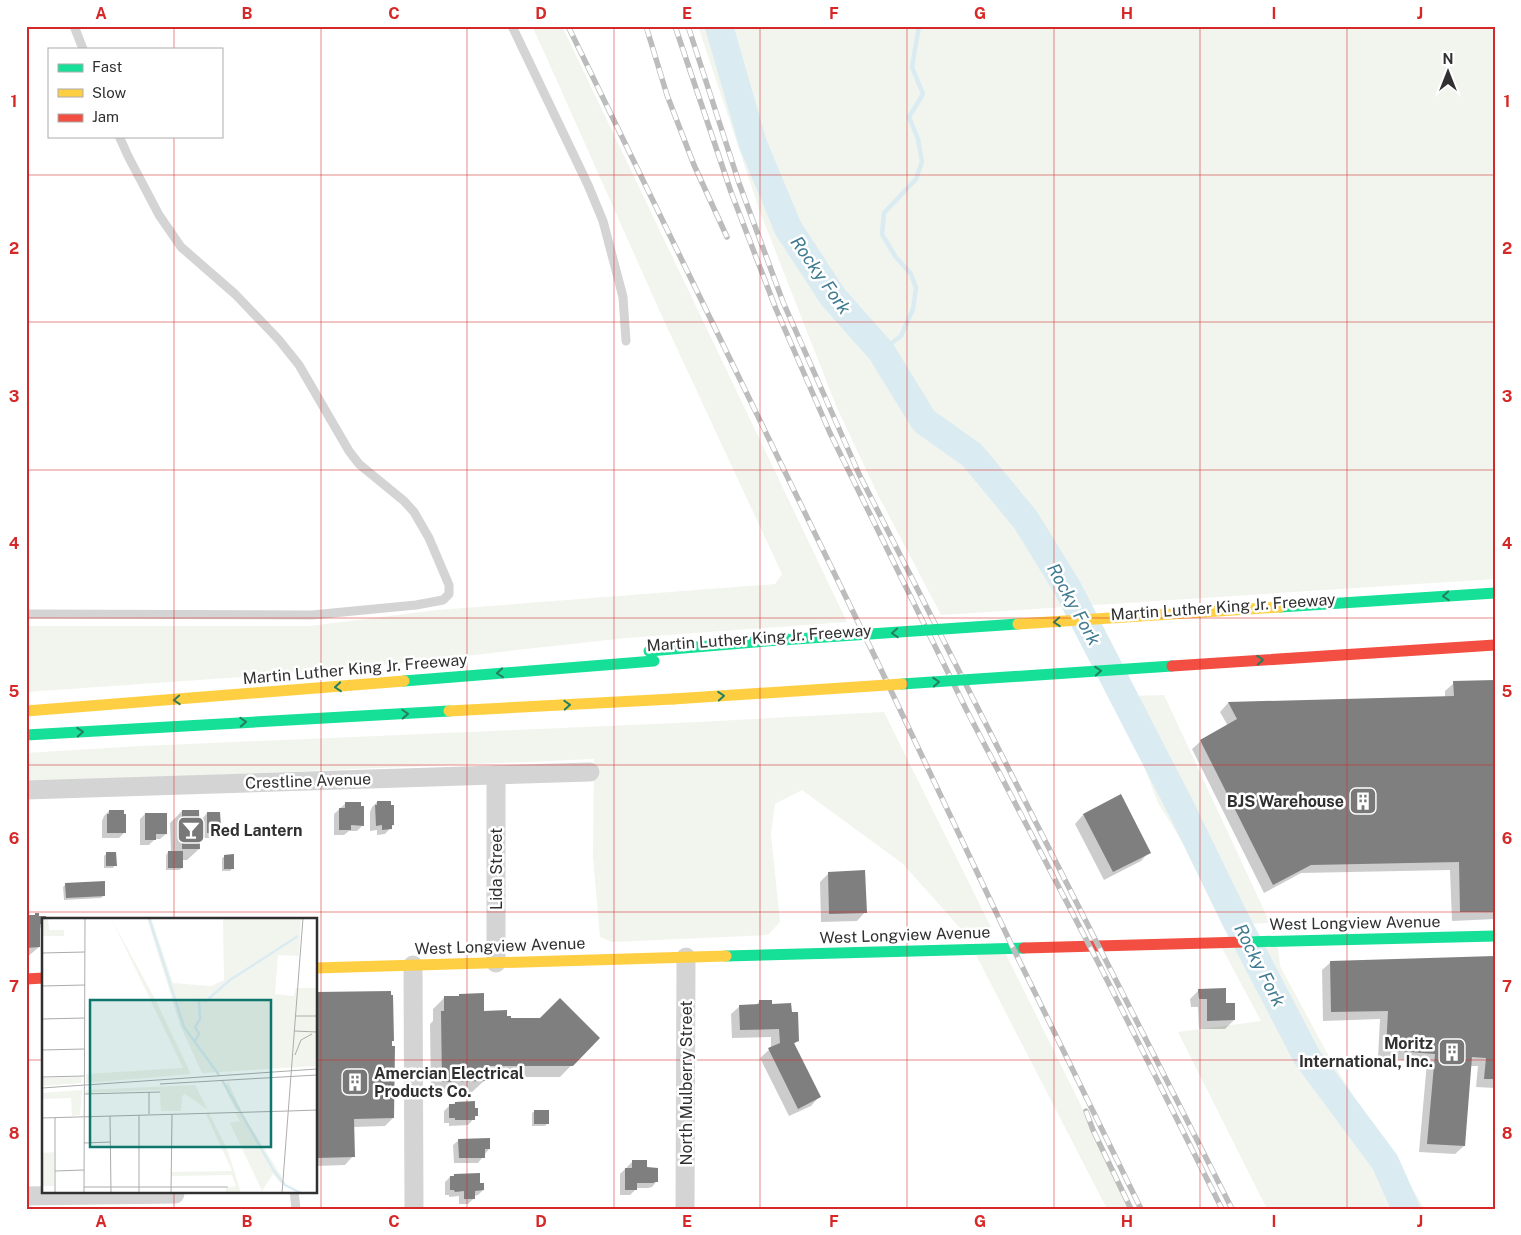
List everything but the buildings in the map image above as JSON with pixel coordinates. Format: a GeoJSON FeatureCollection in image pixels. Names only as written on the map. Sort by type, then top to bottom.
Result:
{"type":"FeatureCollection","features":[{"type":"Feature","properties":{"kind":"main road"},"geometry":{"type":"LineString","coordinates":[[651,656],[766,641],[1495,593]]}},
{"type":"Feature","properties":{"kind":"main road"},"geometry":{"type":"LineString","coordinates":[[29,735],[673,699],[1495,645]]}},
{"type":"Feature","properties":{"kind":"main road","name":"Martin Luther King Jr. Freeway"},"geometry":{"type":"LineString","coordinates":[[29,710],[531,671],[651,656],[683,659]]}},
{"type":"Feature","properties":{"kind":"main road"},"geometry":{"type":"LineString","coordinates":[[590,704],[645,712]]}},
{"type":"Feature","properties":{"kind":"main road","name":"West Longview Avenue"},"geometry":{"type":"LineString","coordinates":[[318,968],[1495,936]]}},
{"type":"Feature","properties":{"kind":"main road"},"geometry":{"type":"LineString","coordinates":[[26,979],[42,978]]}},
{"type":"Feature","properties":{"kind":"street","name":"Crestline Avenue"},"geometry":{"type":"LineString","coordinates":[[26,790],[590,772]]}},
{"type":"Feature","properties":{"kind":"street","name":"Lida Street"},"geometry":{"type":"LineString","coordinates":[[496,775],[496,963]]}},
{"type":"Feature","properties":{"kind":"street","name":"North Mulberry Street"},"geometry":{"type":"LineString","coordinates":[[685,1209],[686,957]]}},
{"type":"Feature","properties":{"kind":"street"},"geometry":{"type":"LineString","coordinates":[[413,965],[414,1209]]}},
{"type":"Feature","properties":{"kind":"street"},"geometry":{"type":"LineString","coordinates":[[26,1196],[175,1198]]}},
{"type":"Feature","properties":{"kind":"lane"},"geometry":{"type":"LineString","coordinates":[[74,26],[83,48]]}},
{"type":"Feature","properties":{"kind":"lane"},"geometry":{"type":"LineString","coordinates":[[512,26],[588,185],[603,222],[623,297],[626,341]]}},
{"type":"Feature","properties":{"kind":"lane"},"geometry":{"type":"LineString","coordinates":[[26,614],[312,615],[416,605],[443,600],[450,594],[449,585],[429,538],[414,512],[359,464],[349,451],[299,365],[279,340],[236,294],[181,247],[159,215],[120,138]]}},
{"type":"Feature","properties":{"kind":"lane"},"geometry":{"type":"LineString","coordinates":[[294,1192],[296,1209]]}},
{"type":"Feature","properties":{"kind":"shaded area"},"geometry":{"type":"Polygon","coordinates":[[[532,26],[562,26],[847,622],[626,638],[401,663],[242,677],[26,692],[26,626],[310,626],[437,610],[775,584],[782,574],[660,312],[532,26]]]}},
{"type":"Feature","properties":{"kind":"shaded area"},"geometry":{"type":"Polygon","coordinates":[[[698,26],[1495,26],[1495,579],[941,615],[878,495],[837,408],[760,212],[698,26]]]}},
{"type":"Feature","properties":{"kind":"shaded area"},"geometry":{"type":"Polygon","coordinates":[[[1164,695],[1270,923],[1223,925],[1222,910],[1211,888],[1158,803],[1132,735],[1127,714],[1132,696],[1164,695]]]}},
{"type":"Feature","properties":{"kind":"shaded area"},"geometry":{"type":"Polygon","coordinates":[[[884,712],[991,927],[961,929],[903,864],[802,790],[775,804],[771,834],[780,922],[768,935],[612,942],[600,937],[593,857],[594,759],[26,783],[26,753],[141,746],[678,723],[884,712]]]}},
{"type":"Feature","properties":{"kind":"shaded area"},"geometry":{"type":"Polygon","coordinates":[[[1278,946],[1280,966],[1332,1062],[1425,1209],[1267,1209],[1178,1032],[1261,1021],[1222,948],[1278,946]]]}},
{"type":"Feature","properties":{"kind":"shaded area"},"geometry":{"type":"Polygon","coordinates":[[[1005,952],[1132,1209],[1107,1209],[976,955],[1005,952]]]}},
{"type":"Feature","properties":{"kind":"waterway","name":"Rocky Fork"},"geometry":{"type":"LineString","coordinates":[[719,26],[753,144],[788,228],[833,297],[881,351],[924,421],[972,455],[1025,519],[1067,587],[1307,1057],[1385,1162],[1406,1209]]}},
{"type":"Feature","properties":{"kind":"waterway"},"geometry":{"type":"LineString","coordinates":[[881,351],[901,336],[913,309],[916,288],[911,274],[895,256],[882,234],[884,213],[916,179],[922,162],[918,139],[909,117],[923,94],[912,67],[919,26]]}},
{"type":"Feature","properties":{"kind":"railway"},"geometry":{"type":"LineString","coordinates":[[568,26],[1141,1209]]}},
{"type":"Feature","properties":{"kind":"railway"},"geometry":{"type":"LineString","coordinates":[[646,26],[667,95],[694,165],[727,237]]}},
{"type":"Feature","properties":{"kind":"railway"},"geometry":{"type":"LineString","coordinates":[[675,26],[731,192],[776,309],[830,433],[966,709],[1100,966],[1222,1209]]}},
{"type":"Feature","properties":{"kind":"railway"},"geometry":{"type":"LineString","coordinates":[[688,26],[739,183],[783,302],[859,474],[1232,1209]]}},
{"type":"Feature","properties":{"kind":"railway"},"geometry":{"type":"LineString","coordinates":[[1086,1111],[1093,1130],[1131,1209]]}},
{"type":"Feature","properties":{"kind":"traffic: fast"},"geometry":{"type":"LineString","coordinates":[[1280,607],[1495,593]]}},
{"type":"Feature","properties":{"kind":"traffic: fast"},"geometry":{"type":"LineString","coordinates":[[649,651],[1018,624]]}},
{"type":"Feature","properties":{"kind":"traffic: fast"},"geometry":{"type":"LineString","coordinates":[[404,681],[654,661]]}},
{"type":"Feature","properties":{"kind":"traffic: fast"},"geometry":{"type":"LineString","coordinates":[[902,684],[1172,666]]}},
{"type":"Feature","properties":{"kind":"traffic: fast"},"geometry":{"type":"LineString","coordinates":[[26,735],[449,711]]}},
{"type":"Feature","properties":{"kind":"traffic: fast"},"geometry":{"type":"LineString","coordinates":[[1245,942],[1495,936]]}},
{"type":"Feature","properties":{"kind":"traffic: fast"},"geometry":{"type":"LineString","coordinates":[[726,956],[1024,948]]}},
{"type":"Feature","properties":{"kind":"traffic: slow"},"geometry":{"type":"LineString","coordinates":[[1018,624],[1280,607]]}},
{"type":"Feature","properties":{"kind":"traffic: slow"},"geometry":{"type":"LineString","coordinates":[[26,711],[404,681]]}},
{"type":"Feature","properties":{"kind":"traffic: slow"},"geometry":{"type":"LineString","coordinates":[[673,699],[902,684]]}},
{"type":"Feature","properties":{"kind":"traffic: slow"},"geometry":{"type":"LineString","coordinates":[[449,711],[673,699]]}},
{"type":"Feature","properties":{"kind":"traffic: slow"},"geometry":{"type":"LineString","coordinates":[[318,968],[726,956]]}},
{"type":"Feature","properties":{"kind":"traffic: jam"},"geometry":{"type":"LineString","coordinates":[[1172,666],[1495,645]]}},
{"type":"Feature","properties":{"kind":"traffic: jam"},"geometry":{"type":"LineString","coordinates":[[1024,948],[1245,942]]}},
{"type":"Feature","properties":{"kind":"traffic: jam"},"geometry":{"type":"LineString","coordinates":[[26,979],[42,978]]}},
{"type":"Feature","properties":{"kind":"place","name":"BJS Warehouse"},"geometry":{"type":"Point","coordinates":[1363,801]}},
{"type":"Feature","properties":{"kind":"place","name":"Red Lantern"},"geometry":{"type":"Point","coordinates":[191,830]}},
{"type":"Feature","properties":{"kind":"place","name":"Moritz International, Inc."},"geometry":{"type":"Point","coordinates":[1452,1052]}},
{"type":"Feature","properties":{"kind":"place","name":"Amercian Electrical Products Co."},"geometry":{"type":"Point","coordinates":[355,1082]}}]}
